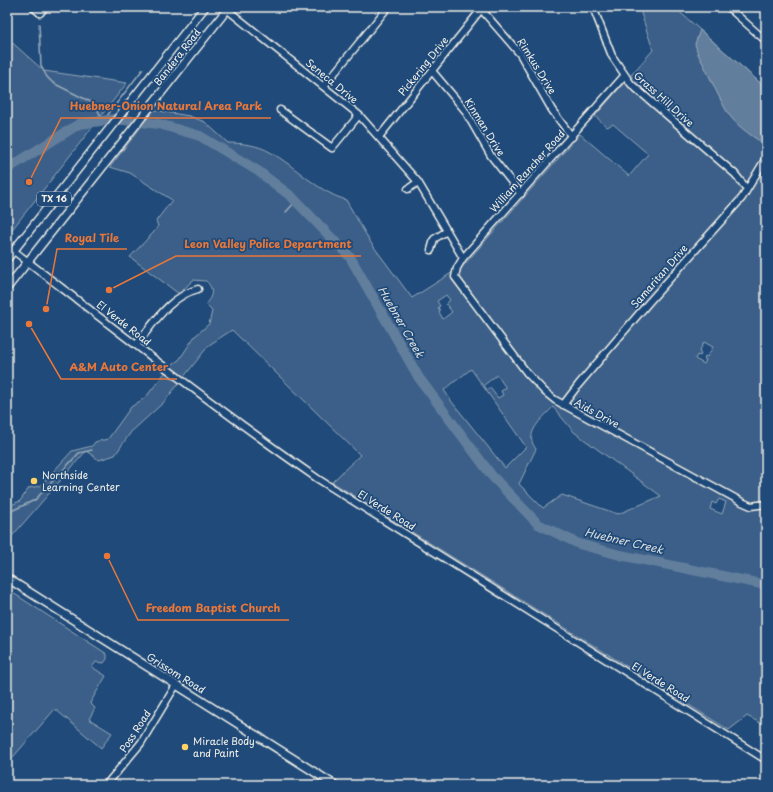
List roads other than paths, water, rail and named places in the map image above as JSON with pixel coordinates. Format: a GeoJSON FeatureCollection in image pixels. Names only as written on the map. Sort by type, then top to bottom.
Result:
{"type":"FeatureCollection","features":[{"type":"Feature","properties":{"kind":"main road","name":"Bandera Road"},"geometry":{"type":"LineString","coordinates":[[7,259],[205,7]]}},
{"type":"Feature","properties":{"kind":"main road","name":"Bandera Road"},"geometry":{"type":"LineString","coordinates":[[7,288],[29,262],[226,8]]}},
{"type":"Feature","properties":{"kind":"main road","name":"Grissom Road"},"geometry":{"type":"LineString","coordinates":[[7,578],[335,785]]}},
{"type":"Feature","properties":{"kind":"street"},"geometry":{"type":"LineString","coordinates":[[33,7],[40,13],[45,7]]}},
{"type":"Feature","properties":{"kind":"street"},"geometry":{"type":"LineString","coordinates":[[324,86],[388,7]]}},
{"type":"Feature","properties":{"kind":"street","name":"Grass Hill Drive"},"geometry":{"type":"LineString","coordinates":[[592,7],[612,56],[624,76],[631,84],[735,174],[746,188]]}},
{"type":"Feature","properties":{"kind":"street"},"geometry":{"type":"LineString","coordinates":[[728,7],[766,41]]}},
{"type":"Feature","properties":{"kind":"street","name":"Seneca Drive"},"geometry":{"type":"LineString","coordinates":[[226,8],[359,115],[418,182],[464,258]]}},
{"type":"Feature","properties":{"kind":"street","name":"Pickering Drive"},"geometry":{"type":"LineString","coordinates":[[379,137],[482,8]]}},
{"type":"Feature","properties":{"kind":"street","name":"Rimkus Drive"},"geometry":{"type":"LineString","coordinates":[[482,8],[520,54],[552,110],[572,137]]}},
{"type":"Feature","properties":{"kind":"street","name":"Kinman Drive"},"geometry":{"type":"LineString","coordinates":[[432,71],[464,110],[491,156],[521,194]]}},
{"type":"Feature","properties":{"kind":"street","name":"William Rancher Road"},"geometry":{"type":"LineString","coordinates":[[460,282],[455,277],[455,272],[464,258],[572,137],[624,76]]}},
{"type":"Feature","properties":{"kind":"street"},"geometry":{"type":"LineString","coordinates":[[280,110],[332,148],[359,115]]}},
{"type":"Feature","properties":{"kind":"street","name":"Samaritan Drive"},"geometry":{"type":"LineString","coordinates":[[563,405],[649,302],[742,198],[746,188],[766,158]]}},
{"type":"Feature","properties":{"kind":"street"},"geometry":{"type":"LineString","coordinates":[[408,189],[418,182]]}},
{"type":"Feature","properties":{"kind":"street"},"geometry":{"type":"LineString","coordinates":[[431,250],[434,239],[447,231]]}},
{"type":"Feature","properties":{"kind":"street","name":"El Verde Road"},"geometry":{"type":"LineString","coordinates":[[14,251],[276,450],[318,478],[766,760]]}},
{"type":"Feature","properties":{"kind":"street","name":"Aids Drive"},"geometry":{"type":"LineString","coordinates":[[460,282],[527,373],[545,392],[563,405],[742,502],[751,506],[766,504]]}},
{"type":"Feature","properties":{"kind":"street"},"geometry":{"type":"LineString","coordinates":[[136,345],[163,312],[180,296],[186,292],[198,289]]}},
{"type":"Feature","properties":{"kind":"street","name":"Poss Road"},"geometry":{"type":"LineString","coordinates":[[106,785],[141,743],[176,685]]}},
{"type":"Feature","properties":{"kind":"waterway"},"geometry":{"type":"LineString","coordinates":[[39,24],[41,66],[47,77],[53,83],[95,104],[103,121],[143,69]]}},
{"type":"Feature","properties":{"kind":"waterway","name":"Huebner Creek"},"geometry":{"type":"LineString","coordinates":[[7,169],[79,124],[115,119],[159,124],[200,136],[258,171],[292,197],[350,257],[419,378],[492,476],[538,524],[579,544],[620,555],[766,585]]}},
{"type":"Feature","properties":{"kind":"waterway"},"geometry":{"type":"LineString","coordinates":[[286,212],[296,201]]}},
{"type":"Feature","properties":{"kind":"waterway"},"geometry":{"type":"LineString","coordinates":[[7,513],[35,500],[79,453],[92,450]]}},
{"type":"Feature","properties":{"kind":"place","name":"Huebner-Onion Natural Area Park"},"geometry":{"type":"Point","coordinates":[29,182]}},
{"type":"Feature","properties":{"kind":"place","name":"Leon Valley Police Department"},"geometry":{"type":"Point","coordinates":[109,290]}},
{"type":"Feature","properties":{"kind":"place","name":"Royal Tile"},"geometry":{"type":"Point","coordinates":[46,309]}},
{"type":"Feature","properties":{"kind":"place","name":"A&M Auto Center"},"geometry":{"type":"Point","coordinates":[29,324]}},
{"type":"Feature","properties":{"kind":"place","name":"Northside Learning Center"},"geometry":{"type":"Point","coordinates":[34,481]}},
{"type":"Feature","properties":{"kind":"place","name":"Freedom Baptist Church"},"geometry":{"type":"Point","coordinates":[107,556]}},
{"type":"Feature","properties":{"kind":"place","name":"Miracle Body and Paint"},"geometry":{"type":"Point","coordinates":[185,747]}}]}
